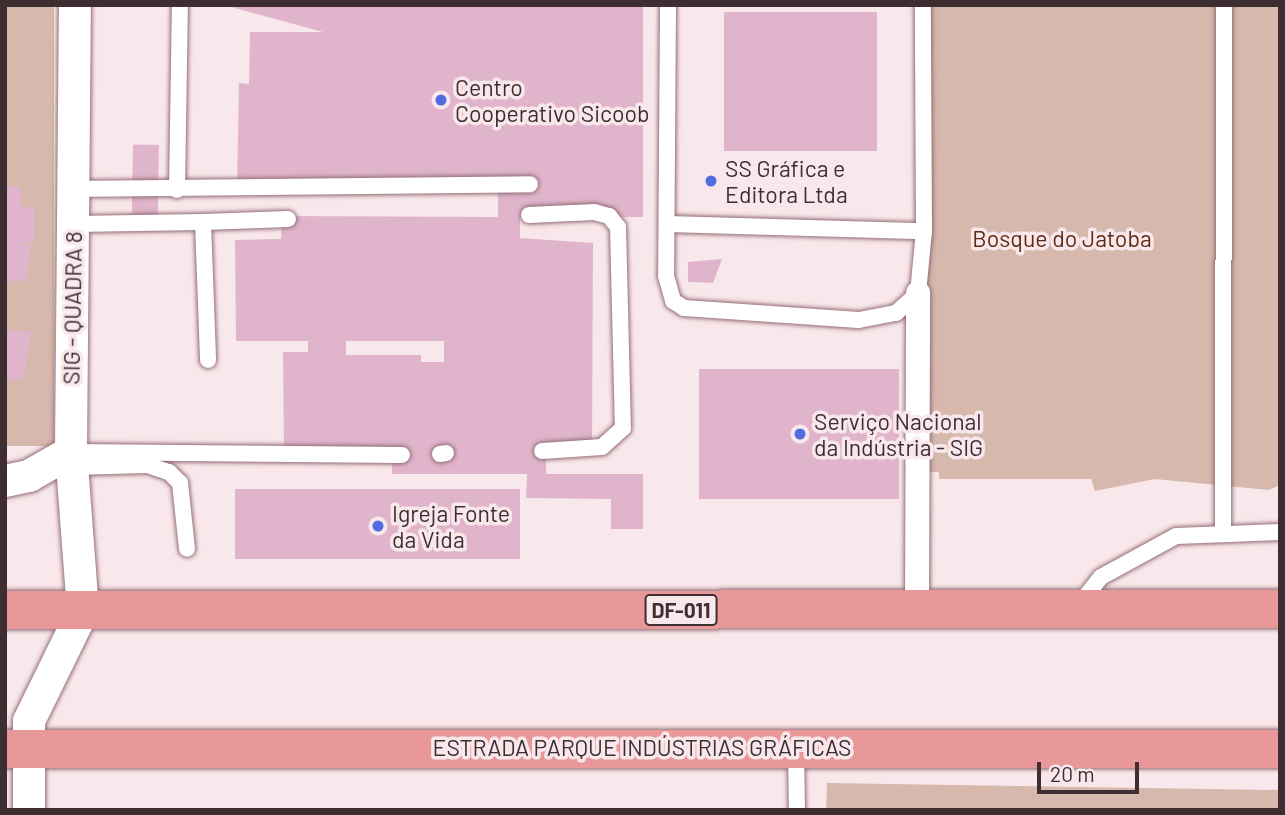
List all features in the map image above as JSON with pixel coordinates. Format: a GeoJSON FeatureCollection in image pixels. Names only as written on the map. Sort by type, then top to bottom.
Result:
{"type":"FeatureCollection","features":[{"type":"Feature","properties":{"kind":"main road","name":"DF-011"},"geometry":{"type":"LineString","coordinates":[[5,610],[1280,609]]}},
{"type":"Feature","properties":{"kind":"main road","name":"ESTRADA PARQUE INDÚSTRIAS GRÁFICAS"},"geometry":{"type":"LineString","coordinates":[[21,740],[796,748],[1280,749]]}},
{"type":"Feature","properties":{"kind":"street","name":"SIG - QUADRA 8"},"geometry":{"type":"LineString","coordinates":[[75,5],[71,459],[83,611]]}},
{"type":"Feature","properties":{"kind":"street"},"geometry":{"type":"LineString","coordinates":[[917,610],[918,293]]}},
{"type":"Feature","properties":{"kind":"street"},"geometry":{"type":"LineString","coordinates":[[5,481],[29,476],[71,459]]}},
{"type":"Feature","properties":{"kind":"street"},"geometry":{"type":"LineString","coordinates":[[29,810],[21,740],[83,611]]}},
{"type":"Feature","properties":{"kind":"lane"},"geometry":{"type":"LineString","coordinates":[[177,190],[180,5]]}},
{"type":"Feature","properties":{"kind":"lane"},"geometry":{"type":"LineString","coordinates":[[668,5],[668,292],[684,308],[859,320],[896,313],[918,293],[924,231],[923,5]]}},
{"type":"Feature","properties":{"kind":"lane"},"geometry":{"type":"LineString","coordinates":[[1223,531],[1224,5]]}},
{"type":"Feature","properties":{"kind":"lane"},"geometry":{"type":"LineString","coordinates":[[74,188],[177,190],[530,184]]}},
{"type":"Feature","properties":{"kind":"lane"},"geometry":{"type":"LineString","coordinates":[[529,215],[594,212],[609,216],[618,227],[623,428],[602,447],[542,451]]}},
{"type":"Feature","properties":{"kind":"lane"},"geometry":{"type":"LineString","coordinates":[[72,224],[288,219]]}},
{"type":"Feature","properties":{"kind":"lane"},"geometry":{"type":"LineString","coordinates":[[203,222],[208,360]]}},
{"type":"Feature","properties":{"kind":"lane"},"geometry":{"type":"LineString","coordinates":[[667,224],[924,231]]}},
{"type":"Feature","properties":{"kind":"lane"},"geometry":{"type":"LineString","coordinates":[[71,459],[402,455]]}},
{"type":"Feature","properties":{"kind":"lane"},"geometry":{"type":"LineString","coordinates":[[71,459],[148,465],[169,472],[180,483],[187,549]]}},
{"type":"Feature","properties":{"kind":"lane"},"geometry":{"type":"LineString","coordinates":[[1075,610],[1101,578],[1143,550],[1176,536],[1223,531],[1280,532]]}},
{"type":"Feature","properties":{"kind":"lane"},"geometry":{"type":"LineString","coordinates":[[796,748],[797,810]]}},
{"type":"Feature","properties":{"kind":"green space"},"geometry":{"type":"Polygon","coordinates":[[[5,5],[54,5],[54,446],[5,446],[5,5]]]}},
{"type":"Feature","properties":{"kind":"green space","name":"Bosque do Jatoba"},"geometry":{"type":"Polygon","coordinates":[[[917,5],[1280,5],[1280,485],[1269,490],[1155,479],[1095,491],[1091,479],[939,479],[939,472],[921,472],[917,5]]]}},
{"type":"Feature","properties":{"kind":"green space"},"geometry":{"type":"Polygon","coordinates":[[[827,783],[1280,790],[1280,810],[826,810],[827,783]]]}},
{"type":"Feature","properties":{"kind":"building"},"geometry":{"type":"Polygon","coordinates":[[[224,5],[643,5],[643,217],[520,217],[520,238],[593,243],[592,456],[546,456],[546,474],[643,474],[643,529],[611,529],[611,499],[526,498],[527,474],[392,474],[392,452],[284,453],[283,352],[308,352],[308,341],[236,341],[235,240],[281,239],[282,216],[498,217],[498,189],[237,189],[239,83],[249,84],[250,32],[323,32],[224,5]],[[346,341],[346,355],[421,355],[421,362],[444,362],[444,341],[346,341]]]}},
{"type":"Feature","properties":{"kind":"building"},"geometry":{"type":"Polygon","coordinates":[[[724,12],[877,12],[877,151],[724,151],[724,12]]]}},
{"type":"Feature","properties":{"kind":"building"},"geometry":{"type":"Polygon","coordinates":[[[133,145],[159,145],[158,215],[132,215],[133,145]]]}},
{"type":"Feature","properties":{"kind":"building"},"geometry":{"type":"Polygon","coordinates":[[[5,186],[21,186],[21,207],[34,207],[34,243],[22,243],[31,246],[27,281],[5,281],[5,186]]]}},
{"type":"Feature","properties":{"kind":"building"},"geometry":{"type":"Polygon","coordinates":[[[722,259],[713,283],[688,282],[688,262],[722,259]]]}},
{"type":"Feature","properties":{"kind":"building"},"geometry":{"type":"Polygon","coordinates":[[[5,330],[31,331],[24,380],[5,380],[5,330]]]}},
{"type":"Feature","properties":{"kind":"building","name":"Serviço Nacional da Indústria - SIG"},"geometry":{"type":"Polygon","coordinates":[[[699,369],[899,369],[899,499],[699,499],[699,369]]]}},
{"type":"Feature","properties":{"kind":"building","name":"Igreja Fonte da Vida"},"geometry":{"type":"Polygon","coordinates":[[[235,489],[520,489],[520,559],[235,559],[235,489]]]}},
{"type":"Feature","properties":{"kind":"place","name":"Centro Cooperativo Sicoob"},"geometry":{"type":"Point","coordinates":[441,100]}},
{"type":"Feature","properties":{"kind":"place","name":"SS Gráfica e Editora Ltda"},"geometry":{"type":"Point","coordinates":[711,181]}},
{"type":"Feature","properties":{"kind":"place","name":"Serviço Nacional da Indústria - SIG"},"geometry":{"type":"Point","coordinates":[800,434]}},
{"type":"Feature","properties":{"kind":"place","name":"Igreja Fonte da Vida"},"geometry":{"type":"Point","coordinates":[378,526]}}]}
